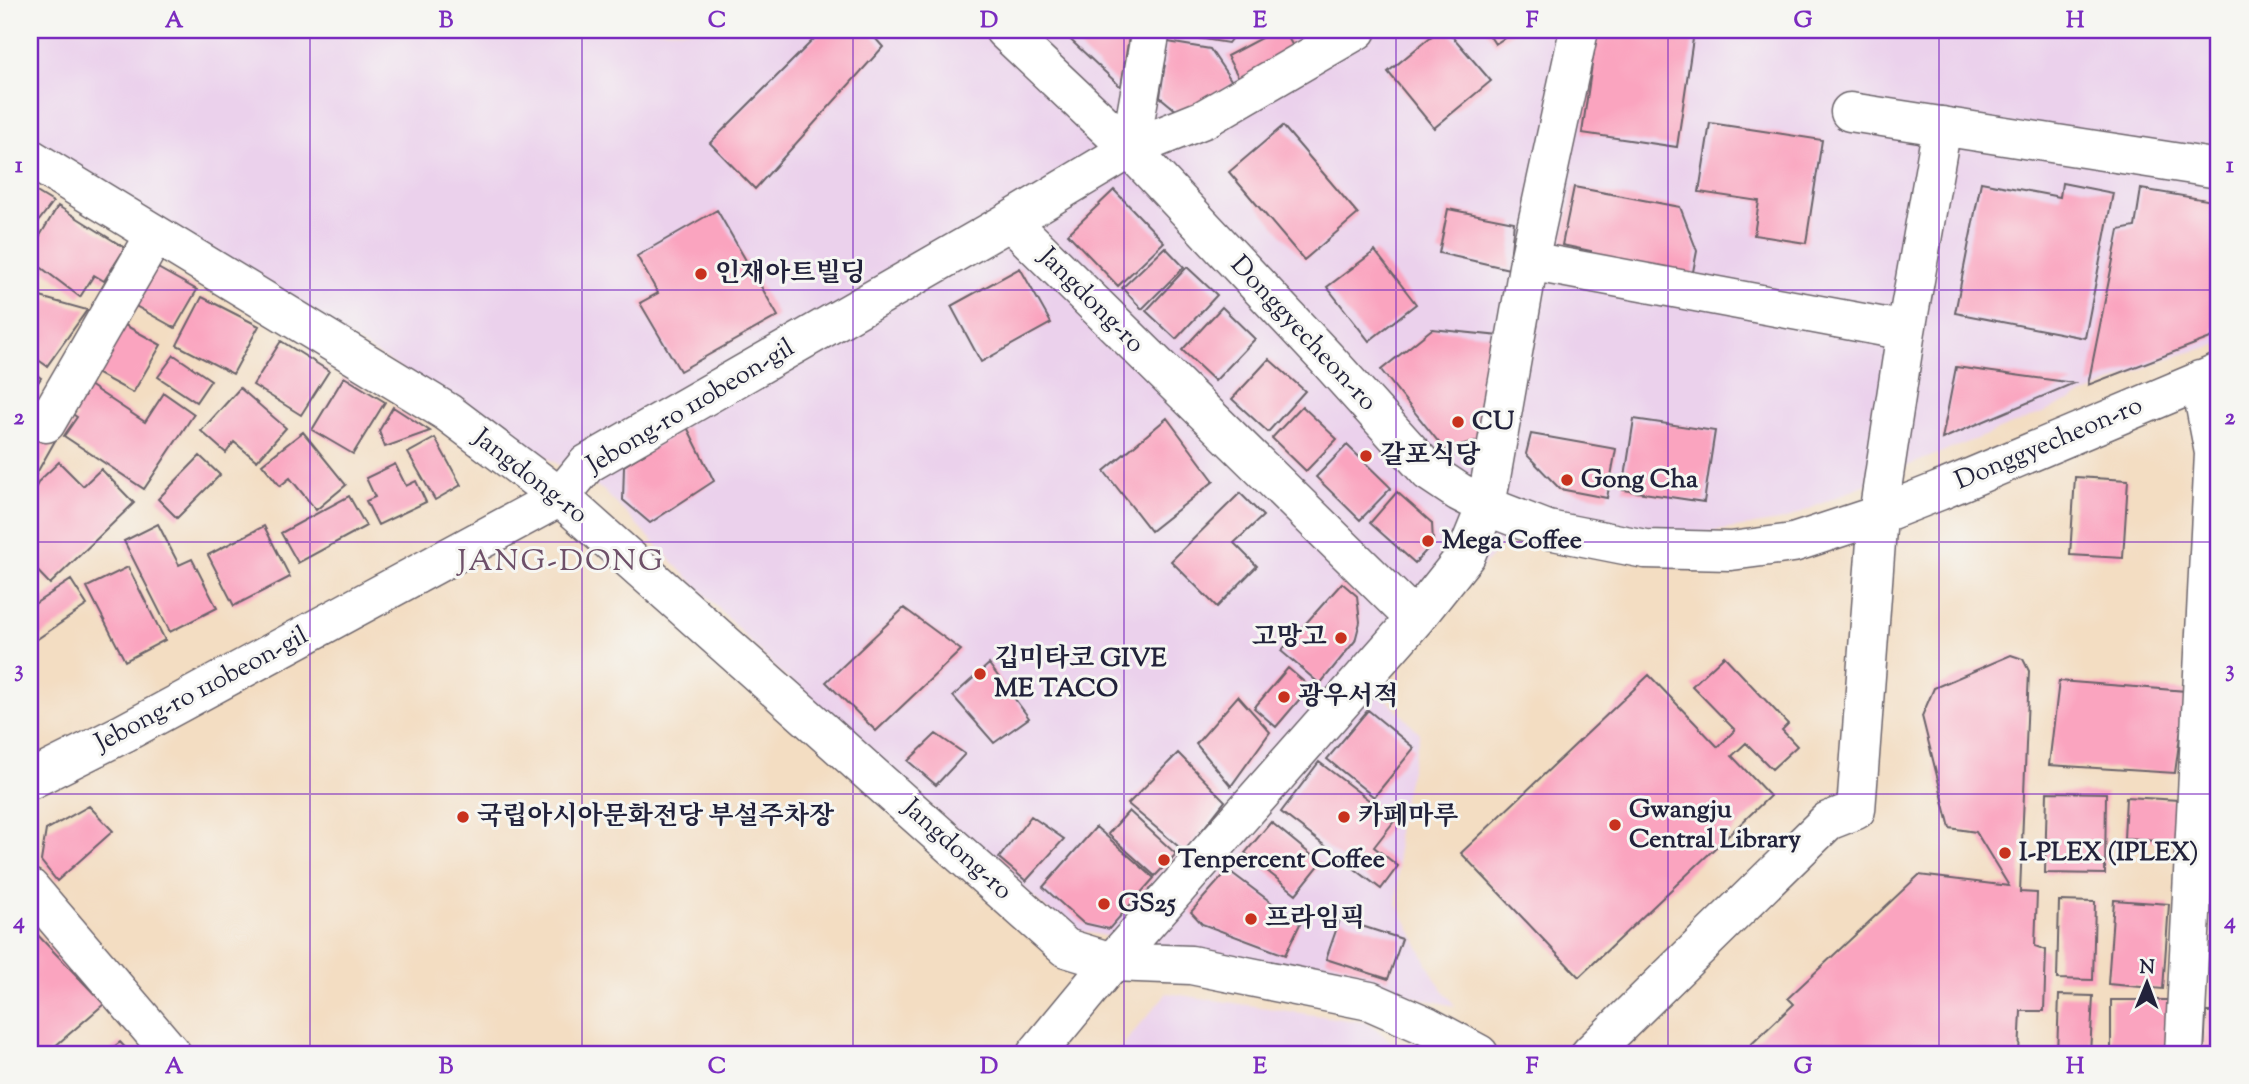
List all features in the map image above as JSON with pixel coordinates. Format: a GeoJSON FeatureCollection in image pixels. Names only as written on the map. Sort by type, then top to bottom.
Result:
{"type":"FeatureCollection","features":[{"type":"Feature","properties":{"kind":"street","name":"Donggyecheon-ro"},"geometry":{"type":"LineString","coordinates":[[1004,30],[1130,149],[1429,472],[1486,506],[1548,530],[1645,548],[1731,551],[1793,542],[1878,514],[2210,377]]}},
{"type":"Feature","properties":{"kind":"street"},"geometry":{"type":"LineString","coordinates":[[1130,149],[1151,30]]}},
{"type":"Feature","properties":{"kind":"street"},"geometry":{"type":"LineString","coordinates":[[1130,149],[1204,119],[1357,30]]}},
{"type":"Feature","properties":{"kind":"street"},"geometry":{"type":"LineString","coordinates":[[1036,1054],[1112,962],[1415,619],[1466,555],[1486,506],[1529,261],[1579,30]]}},
{"type":"Feature","properties":{"kind":"street"},"geometry":{"type":"LineString","coordinates":[[1850,112],[2219,169]]}},
{"type":"Feature","properties":{"kind":"street"},"geometry":{"type":"LineString","coordinates":[[1590,1054],[1828,821],[1856,810],[1878,514],[1906,331],[1942,126]]}},
{"type":"Feature","properties":{"kind":"street","name":"Jebong-ro 110beon-gil"},"geometry":{"type":"LineString","coordinates":[[30,780],[124,733],[560,497],[587,464],[1130,149]]}},
{"type":"Feature","properties":{"kind":"street","name":"Jangdong-ro"},"geometry":{"type":"LineString","coordinates":[[30,158],[447,412],[560,497],[1066,948],[1112,962],[1191,965],[1370,1001],[1427,1026],[1479,1054]]}},
{"type":"Feature","properties":{"kind":"street","name":"Jangdong-ro"},"geometry":{"type":"LineString","coordinates":[[1010,221],[1415,619]]}},
{"type":"Feature","properties":{"kind":"street"},"geometry":{"type":"LineString","coordinates":[[30,414],[46,423],[155,235]]}},
{"type":"Feature","properties":{"kind":"street"},"geometry":{"type":"LineString","coordinates":[[1529,261],[1906,331]]}},
{"type":"Feature","properties":{"kind":"street"},"geometry":{"type":"LineString","coordinates":[[2184,1054],[2214,453],[2210,377]]}},
{"type":"Feature","properties":{"kind":"street"},"geometry":{"type":"LineString","coordinates":[[30,888],[172,1054]]}},
{"type":"Feature","properties":{"kind":"shaded area"},"geometry":{"type":"Polygon","coordinates":[[[30,30],[2219,30],[2219,344],[2163,360],[1784,520],[1700,534],[1580,525],[1537,506],[1374,687],[1420,733],[1397,825],[1397,903],[1434,977],[1455,1006],[1356,984],[1069,929],[781,673],[603,490],[509,436],[48,150],[30,134],[30,30]]]}},
{"type":"Feature","properties":{"kind":"shaded area"},"geometry":{"type":"Polygon","coordinates":[[[1167,993],[1369,1023],[1406,1054],[1115,1054],[1167,993]]]}},
{"type":"Feature","properties":{"kind":"building"},"geometry":{"type":"Polygon","coordinates":[[[823,30],[868,30],[883,47],[755,189],[710,143],[823,30]]]}},
{"type":"Feature","properties":{"kind":"building"},"geometry":{"type":"Polygon","coordinates":[[[1060,30],[1130,30],[1121,87],[1060,30]]]}},
{"type":"Feature","properties":{"kind":"building"},"geometry":{"type":"Polygon","coordinates":[[[1174,30],[1238,30],[1228,43],[1173,34],[1174,30]]]}},
{"type":"Feature","properties":{"kind":"building"},"geometry":{"type":"Polygon","coordinates":[[[1276,30],[1284,30],[1295,50],[1240,80],[1227,56],[1276,30]]]}},
{"type":"Feature","properties":{"kind":"building"},"geometry":{"type":"Polygon","coordinates":[[[1439,30],[1447,30],[1491,81],[1434,128],[1388,72],[1439,30]]]}},
{"type":"Feature","properties":{"kind":"building"},"geometry":{"type":"Polygon","coordinates":[[[1486,30],[1517,30],[1495,44],[1486,30]]]}},
{"type":"Feature","properties":{"kind":"building"},"geometry":{"type":"Polygon","coordinates":[[[1597,30],[1694,32],[1677,147],[1582,133],[1597,30]]]}},
{"type":"Feature","properties":{"kind":"building"},"geometry":{"type":"Polygon","coordinates":[[[1168,42],[1210,49],[1233,83],[1183,116],[1160,97],[1168,42]]]}},
{"type":"Feature","properties":{"kind":"building"},"geometry":{"type":"Polygon","coordinates":[[[1710,123],[1822,140],[1806,243],[1754,235],[1759,201],[1699,192],[1710,123]]]}},
{"type":"Feature","properties":{"kind":"building"},"geometry":{"type":"Polygon","coordinates":[[[1283,126],[1358,214],[1304,260],[1229,172],[1283,126]]]}},
{"type":"Feature","properties":{"kind":"building"},"geometry":{"type":"Polygon","coordinates":[[[1981,182],[2060,197],[2062,183],[2113,193],[2085,338],[1955,313],[1981,182]]]}},
{"type":"Feature","properties":{"kind":"building"},"geometry":{"type":"Polygon","coordinates":[[[1574,187],[1680,207],[1697,251],[1691,282],[1590,262],[1591,251],[1562,245],[1574,187]]]}},
{"type":"Feature","properties":{"kind":"building"},"geometry":{"type":"Polygon","coordinates":[[[30,188],[53,202],[32,230],[30,229],[30,188]]]}},
{"type":"Feature","properties":{"kind":"building"},"geometry":{"type":"Polygon","coordinates":[[[2141,189],[2219,202],[2219,297],[2213,337],[2088,385],[2119,230],[2135,227],[2141,189]]]}},
{"type":"Feature","properties":{"kind":"building"},"geometry":{"type":"Polygon","coordinates":[[[1114,190],[1164,242],[1118,286],[1068,234],[1114,190]]]}},
{"type":"Feature","properties":{"kind":"building"},"geometry":{"type":"Polygon","coordinates":[[[58,206],[125,248],[104,281],[94,275],[80,297],[30,259],[30,252],[58,206]]]}},
{"type":"Feature","properties":{"kind":"building"},"geometry":{"type":"Polygon","coordinates":[[[1448,209],[1514,222],[1509,269],[1439,253],[1448,209]]]}},
{"type":"Feature","properties":{"kind":"building","name":"인재아트빌딩"},"geometry":{"type":"Polygon","coordinates":[[[717,210],[778,316],[680,371],[640,303],[658,293],[637,256],[717,210]]]}},
{"type":"Feature","properties":{"kind":"building"},"geometry":{"type":"Polygon","coordinates":[[[1165,247],[1184,267],[1142,309],[1122,288],[1165,247]]]}},
{"type":"Feature","properties":{"kind":"building"},"geometry":{"type":"Polygon","coordinates":[[[1375,251],[1416,304],[1369,341],[1327,287],[1375,251]]]}},
{"type":"Feature","properties":{"kind":"building"},"geometry":{"type":"Polygon","coordinates":[[[147,262],[197,290],[175,328],[125,300],[147,262]]]}},
{"type":"Feature","properties":{"kind":"building"},"geometry":{"type":"Polygon","coordinates":[[[1187,267],[1217,295],[1176,339],[1146,311],[1187,267]]]}},
{"type":"Feature","properties":{"kind":"building"},"geometry":{"type":"Polygon","coordinates":[[[1020,268],[1051,323],[981,362],[951,306],[1020,268]]]}},
{"type":"Feature","properties":{"kind":"building"},"geometry":{"type":"Polygon","coordinates":[[[33,295],[87,310],[47,366],[34,357],[30,343],[30,299],[33,295]]]}},
{"type":"Feature","properties":{"kind":"building"},"geometry":{"type":"Polygon","coordinates":[[[202,297],[259,326],[233,374],[177,345],[202,297]]]}},
{"type":"Feature","properties":{"kind":"building"},"geometry":{"type":"Polygon","coordinates":[[[1222,307],[1255,339],[1215,381],[1182,350],[1222,307]]]}},
{"type":"Feature","properties":{"kind":"building"},"geometry":{"type":"Polygon","coordinates":[[[114,319],[161,345],[133,393],[87,368],[114,319]]]}},
{"type":"Feature","properties":{"kind":"building"},"geometry":{"type":"Polygon","coordinates":[[[1432,329],[1499,336],[1487,439],[1445,450],[1381,370],[1432,329]]]}},
{"type":"Feature","properties":{"kind":"building"},"geometry":{"type":"Polygon","coordinates":[[[281,341],[329,371],[301,415],[253,385],[281,341]]]}},
{"type":"Feature","properties":{"kind":"building"},"geometry":{"type":"Polygon","coordinates":[[[174,355],[211,380],[196,402],[158,377],[174,355]]]}},
{"type":"Feature","properties":{"kind":"building"},"geometry":{"type":"Polygon","coordinates":[[[1269,359],[1305,391],[1268,432],[1232,399],[1269,359]]]}},
{"type":"Feature","properties":{"kind":"building"},"geometry":{"type":"Polygon","coordinates":[[[1956,367],[2074,383],[1942,439],[1956,367]]]}},
{"type":"Feature","properties":{"kind":"building"},"geometry":{"type":"Polygon","coordinates":[[[30,370],[41,378],[30,394],[30,370]]]}},
{"type":"Feature","properties":{"kind":"building"},"geometry":{"type":"Polygon","coordinates":[[[344,377],[385,402],[353,454],[312,430],[344,377]]]}},
{"type":"Feature","properties":{"kind":"building"},"geometry":{"type":"Polygon","coordinates":[[[89,385],[145,422],[164,393],[194,414],[144,489],[64,436],[77,417],[71,413],[89,385]]]}},
{"type":"Feature","properties":{"kind":"building"},"geometry":{"type":"Polygon","coordinates":[[[240,388],[286,428],[257,461],[234,442],[226,453],[201,431],[240,388]]]}},
{"type":"Feature","properties":{"kind":"building"},"geometry":{"type":"Polygon","coordinates":[[[1302,406],[1337,439],[1306,471],[1272,438],[1302,406]]]}},
{"type":"Feature","properties":{"kind":"building"},"geometry":{"type":"Polygon","coordinates":[[[393,407],[430,431],[385,447],[379,431],[393,407]]]}},
{"type":"Feature","properties":{"kind":"building"},"geometry":{"type":"Polygon","coordinates":[[[1167,418],[1214,481],[1151,531],[1104,471],[1167,418]]]}},
{"type":"Feature","properties":{"kind":"building"},"geometry":{"type":"Polygon","coordinates":[[[1634,419],[1715,431],[1704,502],[1623,490],[1634,419]]]}},
{"type":"Feature","properties":{"kind":"building"},"geometry":{"type":"Polygon","coordinates":[[[30,424],[56,439],[30,485],[30,424]]]}},
{"type":"Feature","properties":{"kind":"building"},"geometry":{"type":"Polygon","coordinates":[[[687,427],[714,481],[650,523],[623,500],[624,466],[687,427]]]}},
{"type":"Feature","properties":{"kind":"building"},"geometry":{"type":"Polygon","coordinates":[[[303,432],[346,485],[316,510],[290,478],[280,486],[262,464],[303,432]]]}},
{"type":"Feature","properties":{"kind":"building"},"geometry":{"type":"Polygon","coordinates":[[[1531,434],[1616,449],[1607,498],[1560,489],[1526,454],[1531,434]]]}},
{"type":"Feature","properties":{"kind":"building"},"geometry":{"type":"Polygon","coordinates":[[[435,438],[461,485],[435,500],[408,453],[435,438]]]}},
{"type":"Feature","properties":{"kind":"building"},"geometry":{"type":"Polygon","coordinates":[[[1347,445],[1391,488],[1360,520],[1316,477],[1347,445]]]}},
{"type":"Feature","properties":{"kind":"building"},"geometry":{"type":"Polygon","coordinates":[[[200,456],[220,475],[177,518],[158,499],[200,456]]]}},
{"type":"Feature","properties":{"kind":"building"},"geometry":{"type":"Polygon","coordinates":[[[59,462],[83,486],[101,469],[134,503],[50,584],[30,563],[30,498],[39,481],[59,462]]]}},
{"type":"Feature","properties":{"kind":"building"},"geometry":{"type":"Polygon","coordinates":[[[395,464],[406,486],[416,481],[426,502],[378,525],[366,501],[375,497],[366,478],[395,464]]]}},
{"type":"Feature","properties":{"kind":"building"},"geometry":{"type":"Polygon","coordinates":[[[2075,477],[2128,480],[2123,558],[2070,555],[2075,477]]]}},
{"type":"Feature","properties":{"kind":"building"},"geometry":{"type":"Polygon","coordinates":[[[1397,492],[1432,523],[1433,543],[1415,563],[1370,523],[1397,492]]]}},
{"type":"Feature","properties":{"kind":"building"},"geometry":{"type":"Polygon","coordinates":[[[1240,493],[1263,516],[1234,543],[1257,566],[1217,607],[1171,561],[1240,493]]]}},
{"type":"Feature","properties":{"kind":"building"},"geometry":{"type":"Polygon","coordinates":[[[349,496],[366,526],[298,563],[281,533],[349,496]]]}},
{"type":"Feature","properties":{"kind":"building"},"geometry":{"type":"Polygon","coordinates":[[[158,524],[179,565],[192,559],[217,608],[170,632],[124,541],[158,524]]]}},
{"type":"Feature","properties":{"kind":"building"},"geometry":{"type":"Polygon","coordinates":[[[264,526],[290,577],[234,606],[208,555],[264,526]]]}},
{"type":"Feature","properties":{"kind":"building"},"geometry":{"type":"Polygon","coordinates":[[[128,567],[165,640],[125,661],[87,587],[128,567]]]}},
{"type":"Feature","properties":{"kind":"building"},"geometry":{"type":"Polygon","coordinates":[[[71,580],[87,605],[30,644],[30,607],[71,580]]]}},
{"type":"Feature","properties":{"kind":"building"},"geometry":{"type":"Polygon","coordinates":[[[1342,583],[1357,596],[1360,622],[1355,641],[1320,684],[1281,651],[1342,583]]]}},
{"type":"Feature","properties":{"kind":"building"},"geometry":{"type":"Polygon","coordinates":[[[904,608],[961,650],[876,731],[826,682],[904,608]]]}},
{"type":"Feature","properties":{"kind":"building","name":"I-PLEX (IPLEX)"},"geometry":{"type":"Polygon","coordinates":[[[2011,655],[2023,659],[2029,671],[2020,892],[2037,893],[2035,946],[2046,950],[2044,1011],[2021,1011],[2019,1054],[1741,1054],[1794,1004],[1788,998],[1919,875],[2009,886],[1976,832],[1950,828],[1922,716],[1934,688],[2011,655]]]}},
{"type":"Feature","properties":{"kind":"building","name":"Gwangju Central Library"},"geometry":{"type":"Polygon","coordinates":[[[1724,656],[1788,724],[1782,730],[1797,746],[1772,769],[1746,743],[1732,756],[1770,796],[1579,977],[1461,853],[1649,675],[1718,747],[1735,730],[1692,686],[1724,656]]]}},
{"type":"Feature","properties":{"kind":"building"},"geometry":{"type":"Polygon","coordinates":[[[989,664],[1029,718],[994,743],[953,696],[989,664]]]}},
{"type":"Feature","properties":{"kind":"building"},"geometry":{"type":"Polygon","coordinates":[[[1288,668],[1310,687],[1276,727],[1254,708],[1288,668]]]}},
{"type":"Feature","properties":{"kind":"building"},"geometry":{"type":"Polygon","coordinates":[[[2059,681],[2186,691],[2175,773],[2049,765],[2059,681]]]}},
{"type":"Feature","properties":{"kind":"building"},"geometry":{"type":"Polygon","coordinates":[[[1238,696],[1270,732],[1231,786],[1196,744],[1238,696]]]}},
{"type":"Feature","properties":{"kind":"building"},"geometry":{"type":"Polygon","coordinates":[[[1368,710],[1414,748],[1374,797],[1327,759],[1368,710]]]}},
{"type":"Feature","properties":{"kind":"building"},"geometry":{"type":"Polygon","coordinates":[[[936,734],[965,754],[936,785],[908,761],[936,734]]]}},
{"type":"Feature","properties":{"kind":"building"},"geometry":{"type":"Polygon","coordinates":[[[1178,753],[1225,801],[1185,852],[1128,804],[1178,753]]]}},
{"type":"Feature","properties":{"kind":"building"},"geometry":{"type":"Polygon","coordinates":[[[1319,762],[1395,820],[1374,847],[1398,866],[1381,889],[1281,812],[1319,762]]]}},
{"type":"Feature","properties":{"kind":"building"},"geometry":{"type":"Polygon","coordinates":[[[2047,792],[2106,793],[2105,874],[2045,873],[2047,792]]]}},
{"type":"Feature","properties":{"kind":"building"},"geometry":{"type":"Polygon","coordinates":[[[2126,797],[2179,800],[2178,842],[2124,839],[2126,797]]]}},
{"type":"Feature","properties":{"kind":"building"},"geometry":{"type":"Polygon","coordinates":[[[89,806],[113,831],[57,881],[41,861],[46,830],[89,806]]]}},
{"type":"Feature","properties":{"kind":"building"},"geometry":{"type":"Polygon","coordinates":[[[1129,811],[1176,854],[1155,876],[1108,834],[1129,811]]]}},
{"type":"Feature","properties":{"kind":"building"},"geometry":{"type":"Polygon","coordinates":[[[1031,816],[1064,839],[1026,881],[999,858],[1031,816]]]}},
{"type":"Feature","properties":{"kind":"building"},"geometry":{"type":"Polygon","coordinates":[[[1271,822],[1321,863],[1296,894],[1245,853],[1271,822]]]}},
{"type":"Feature","properties":{"kind":"building"},"geometry":{"type":"Polygon","coordinates":[[[1096,827],[1154,878],[1109,929],[1083,923],[1043,887],[1096,827]]]}},
{"type":"Feature","properties":{"kind":"building"},"geometry":{"type":"Polygon","coordinates":[[[1228,870],[1300,924],[1285,955],[1202,924],[1191,912],[1228,870]]]}},
{"type":"Feature","properties":{"kind":"building"},"geometry":{"type":"Polygon","coordinates":[[[2114,900],[2169,904],[2163,989],[2108,984],[2114,900]]]}},
{"type":"Feature","properties":{"kind":"building"},"geometry":{"type":"Polygon","coordinates":[[[2059,901],[2095,902],[2093,980],[2057,979],[2059,901]]]}},
{"type":"Feature","properties":{"kind":"building"},"geometry":{"type":"Polygon","coordinates":[[[1340,919],[1402,939],[1388,979],[1326,959],[1340,919]]]}},
{"type":"Feature","properties":{"kind":"building"},"geometry":{"type":"Polygon","coordinates":[[[30,927],[104,1004],[46,1054],[30,1054],[30,927]]]}},
{"type":"Feature","properties":{"kind":"building"},"geometry":{"type":"Polygon","coordinates":[[[2059,995],[2093,996],[2090,1054],[2057,1054],[2059,995]]]}},
{"type":"Feature","properties":{"kind":"building"},"geometry":{"type":"Polygon","coordinates":[[[2111,1000],[2169,1000],[2168,1054],[2111,1054],[2111,1000]]]}},
{"type":"Feature","properties":{"kind":"building"},"geometry":{"type":"Polygon","coordinates":[[[2206,1012],[2219,1012],[2219,1054],[2204,1054],[2206,1012]]]}},
{"type":"Feature","properties":{"kind":"building"},"geometry":{"type":"Polygon","coordinates":[[[120,1042],[131,1054],[105,1054],[120,1042]]]}},
{"type":"Feature","properties":{"kind":"place","name":"인재아트빌딩"},"geometry":{"type":"Point","coordinates":[701,274]}},
{"type":"Feature","properties":{"kind":"place","name":"CU"},"geometry":{"type":"Point","coordinates":[1458,422]}},
{"type":"Feature","properties":{"kind":"place","name":"갈포식당"},"geometry":{"type":"Point","coordinates":[1366,456]}},
{"type":"Feature","properties":{"kind":"place","name":"Gong Cha"},"geometry":{"type":"Point","coordinates":[1567,480]}},
{"type":"Feature","properties":{"kind":"place","name":"Mega Coffee"},"geometry":{"type":"Point","coordinates":[1428,541]}},
{"type":"Feature","properties":{"kind":"place","name":"고망고"},"geometry":{"type":"Point","coordinates":[1341,638]}},
{"type":"Feature","properties":{"kind":"place","name":"깁미타코 GIVE ME TACO"},"geometry":{"type":"Point","coordinates":[980,674]}},
{"type":"Feature","properties":{"kind":"place","name":"광우서적"},"geometry":{"type":"Point","coordinates":[1284,697]}},
{"type":"Feature","properties":{"kind":"place","name":"국립아시아문화전당 부설주차장"},"geometry":{"type":"Point","coordinates":[463,817]}},
{"type":"Feature","properties":{"kind":"place","name":"카페마루"},"geometry":{"type":"Point","coordinates":[1344,817]}},
{"type":"Feature","properties":{"kind":"place","name":"Gwangju Central Library"},"geometry":{"type":"Point","coordinates":[1615,825]}},
{"type":"Feature","properties":{"kind":"place","name":"I-PLEX (IPLEX)"},"geometry":{"type":"Point","coordinates":[2005,853]}},
{"type":"Feature","properties":{"kind":"place","name":"Tenpercent Coffee"},"geometry":{"type":"Point","coordinates":[1164,860]}},
{"type":"Feature","properties":{"kind":"place","name":"GS25"},"geometry":{"type":"Point","coordinates":[1104,904]}},
{"type":"Feature","properties":{"kind":"place","name":"프라임픽"},"geometry":{"type":"Point","coordinates":[1251,919]}},
{"type":"Feature","properties":{"kind":"district","name":"JANG-DONG"},"geometry":{"type":"Point","coordinates":[561,562]}}]}
